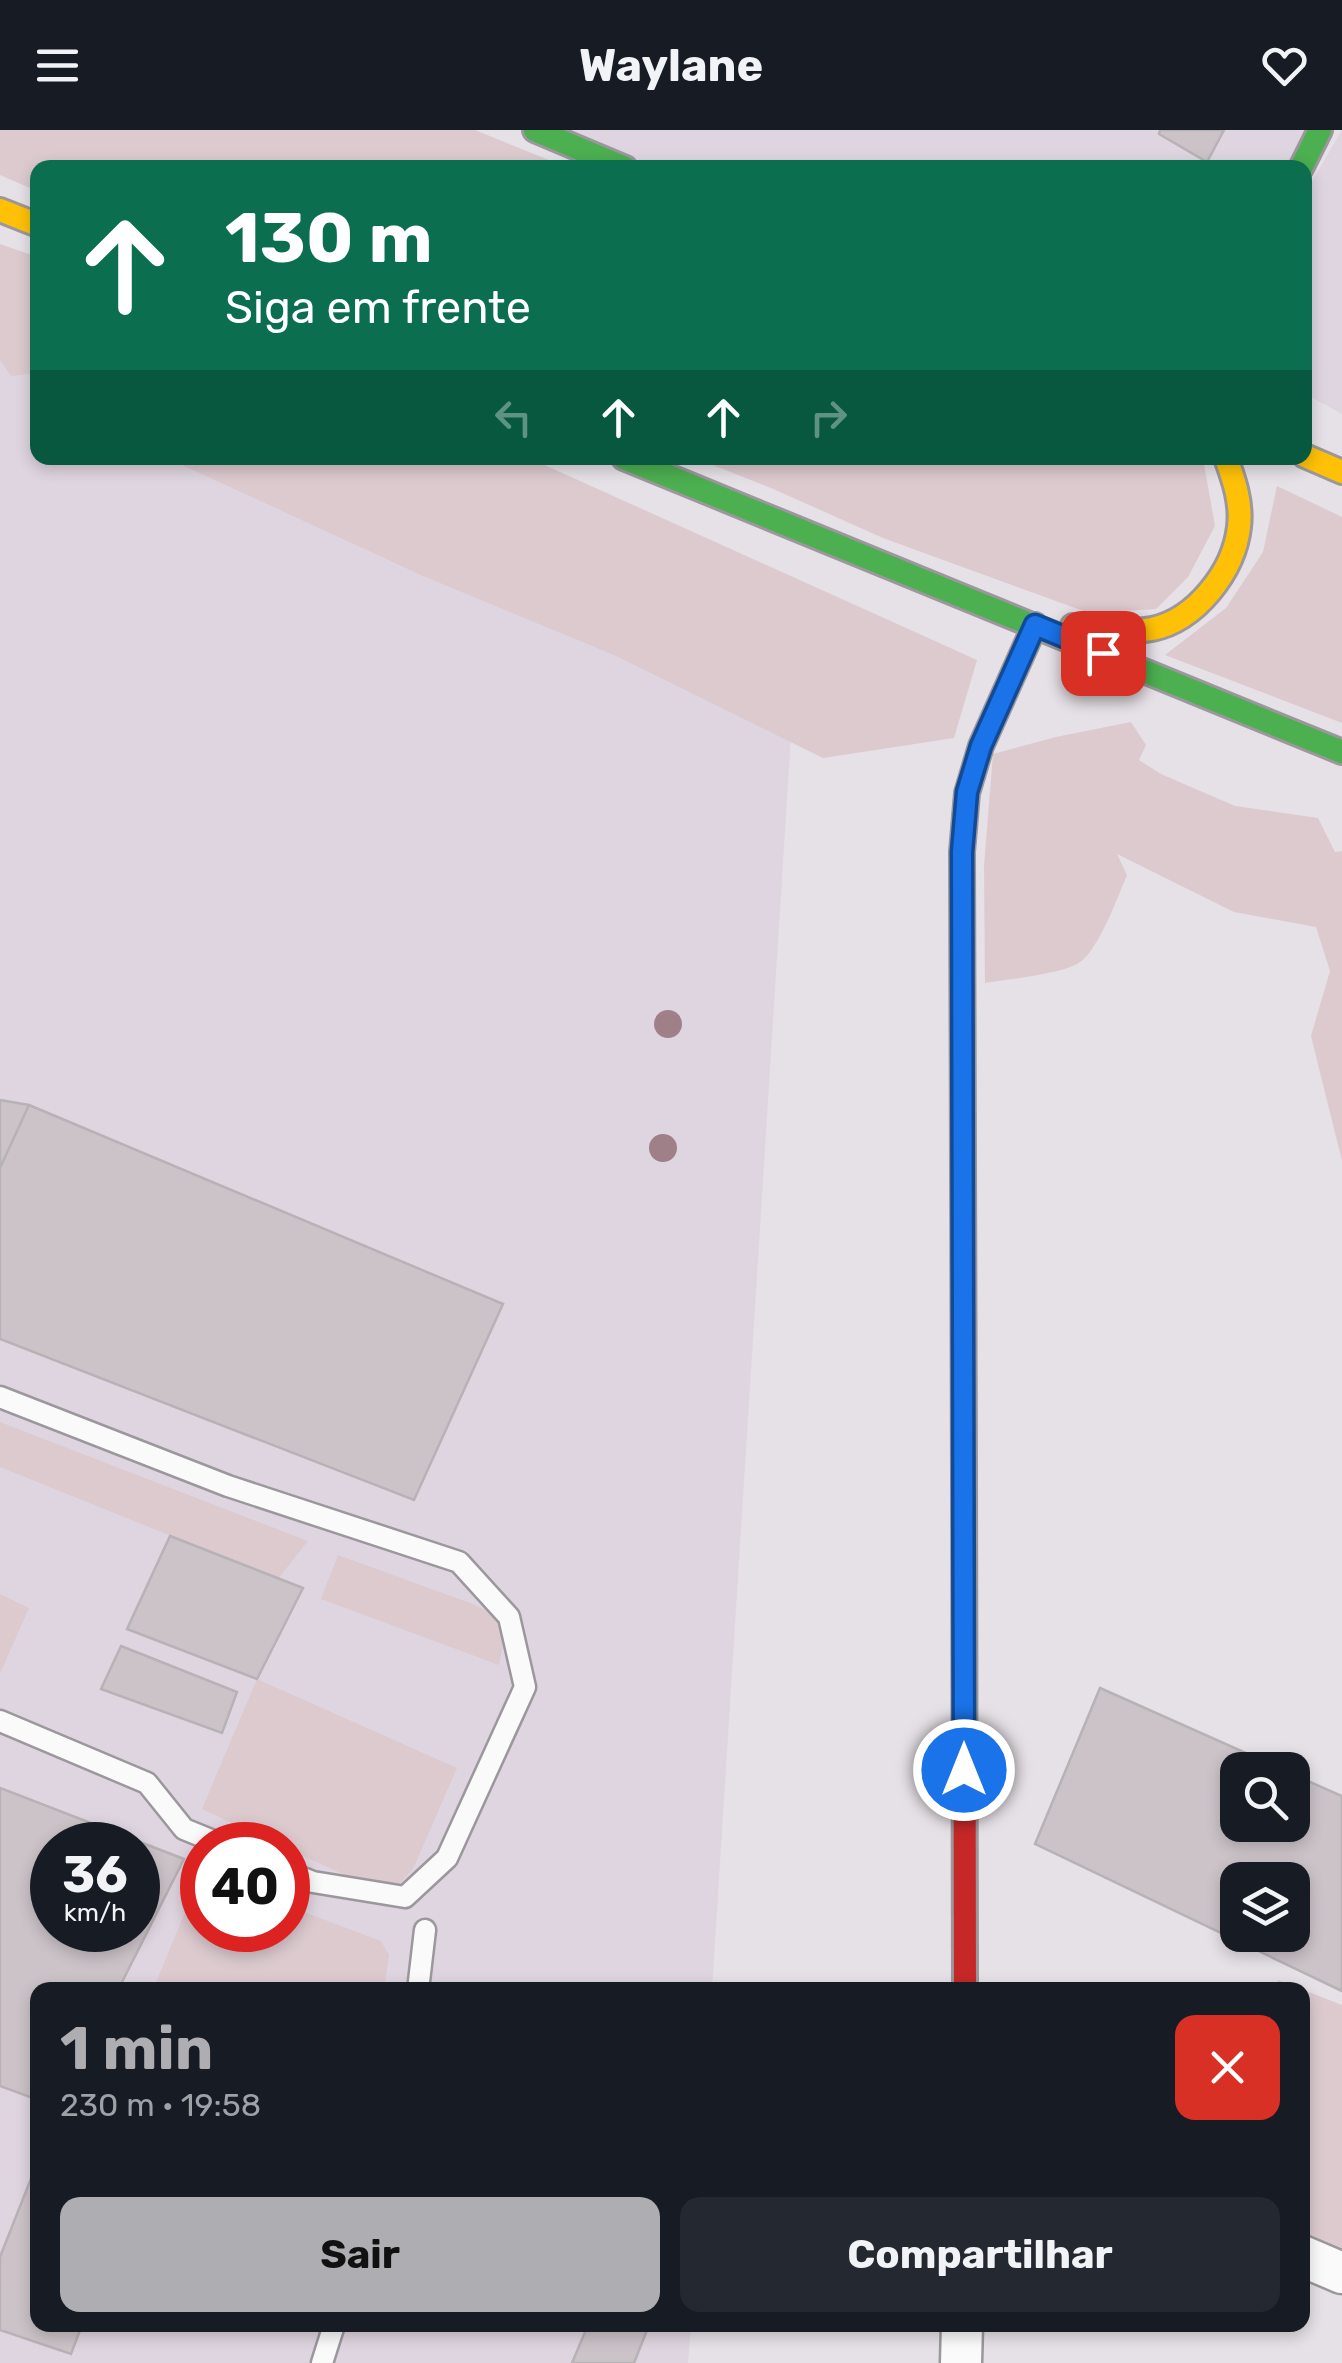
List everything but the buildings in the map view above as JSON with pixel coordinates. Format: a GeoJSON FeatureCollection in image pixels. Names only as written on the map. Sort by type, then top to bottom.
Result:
{"type":"FeatureCollection","features":[{"type":"Feature","properties":{"kind":"main road"},"geometry":{"type":"LineString","coordinates":[[535,130],[606,160]]}},
{"type":"Feature","properties":{"kind":"main road"},"geometry":{"type":"LineString","coordinates":[[1305,160],[1320,130]]}},
{"type":"Feature","properties":{"kind":"main road"},"geometry":{"type":"LineString","coordinates":[[0,210],[30,222]]}},
{"type":"Feature","properties":{"kind":"main road"},"geometry":{"type":"LineString","coordinates":[[1312,459],[1342,472]]}},
{"type":"Feature","properties":{"kind":"main road"},"geometry":{"type":"LineString","coordinates":[[641,465],[1342,752]]}},
{"type":"Feature","properties":{"kind":"main road"},"geometry":{"type":"LineString","coordinates":[[1035,625],[1139,630],[1163,626],[1186,613],[1224,572],[1236,547],[1240,498],[1228,465]]}},
{"type":"Feature","properties":{"kind":"main road"},"geometry":{"type":"LineString","coordinates":[[965,1982],[962,852],[967,792],[981,746],[1035,625]]}},
{"type":"Feature","properties":{"kind":"street"},"geometry":{"type":"LineString","coordinates":[[1310,2259],[1342,2273]]}},
{"type":"Feature","properties":{"kind":"street"},"geometry":{"type":"LineString","coordinates":[[961,2363],[962,2332]]}},
{"type":"Feature","properties":{"kind":"lane"},"geometry":{"type":"LineString","coordinates":[[0,1397],[228,1486],[459,1562],[510,1618],[525,1686],[447,1858],[405,1897],[310,1881]]}},
{"type":"Feature","properties":{"kind":"lane"},"geometry":{"type":"LineString","coordinates":[[0,1721],[147,1783],[180,1824]]}},
{"type":"Feature","properties":{"kind":"lane"},"geometry":{"type":"LineString","coordinates":[[419,1982],[425,1930]]}},
{"type":"Feature","properties":{"kind":"lane"},"geometry":{"type":"LineString","coordinates":[[322,2363],[332,2332]]}},
{"type":"Feature","properties":{"kind":"shaded area"},"geometry":{"type":"Polygon","coordinates":[[[0,130],[475,130],[549,160],[30,160],[30,188],[0,175],[0,130]]]}},
{"type":"Feature","properties":{"kind":"shaded area"},"geometry":{"type":"Polygon","coordinates":[[[545,130],[1313,130],[1296,160],[620,160],[545,130]]]}},
{"type":"Feature","properties":{"kind":"shaded area"},"geometry":{"type":"Polygon","coordinates":[[[1342,130],[1342,414],[1312,398],[1312,181],[1342,130]]]}},
{"type":"Feature","properties":{"kind":"shaded area"},"geometry":{"type":"Polygon","coordinates":[[[0,244],[30,255],[30,374],[11,376],[0,360],[0,244]]]}},
{"type":"Feature","properties":{"kind":"shaded area"},"geometry":{"type":"Polygon","coordinates":[[[0,303],[30,315],[30,465],[383,465],[797,640],[713,1982],[30,1982],[30,2332],[690,2332],[688,2363],[0,2363],[0,303]]]}},
{"type":"Feature","properties":{"kind":"shaded area"},"geometry":{"type":"Polygon","coordinates":[[[182,465],[545,465],[977,660],[954,738],[823,758],[614,655],[423,576],[182,465]]]}},
{"type":"Feature","properties":{"kind":"shaded area"},"geometry":{"type":"Polygon","coordinates":[[[713,465],[1204,465],[1215,526],[1188,577],[1156,609],[1089,613],[883,538],[713,465]]]}},
{"type":"Feature","properties":{"kind":"shaded area"},"geometry":{"type":"Polygon","coordinates":[[[1277,486],[1342,517],[1342,723],[1165,655],[1226,608],[1263,552],[1277,486]]]}},
{"type":"Feature","properties":{"kind":"shaded area"},"geometry":{"type":"Polygon","coordinates":[[[1131,722],[1146,745],[1139,760],[1161,774],[1235,806],[1318,818],[1335,852],[1342,851],[1342,1161],[1311,1036],[1330,971],[1316,927],[1234,912],[1117,854],[1127,875],[1103,930],[1084,959],[1052,972],[985,983],[984,866],[993,754],[1131,722]]]}},
{"type":"Feature","properties":{"kind":"shaded area"},"geometry":{"type":"Polygon","coordinates":[[[0,1422],[308,1541],[278,1579],[0,1467],[0,1422]]]}},
{"type":"Feature","properties":{"kind":"shaded area"},"geometry":{"type":"Polygon","coordinates":[[[338,1555],[495,1615],[504,1640],[499,1665],[321,1599],[338,1555]]]}},
{"type":"Feature","properties":{"kind":"shaded area"},"geometry":{"type":"Polygon","coordinates":[[[0,1594],[29,1608],[0,1674],[0,1594]]]}},
{"type":"Feature","properties":{"kind":"shaded area"},"geometry":{"type":"Polygon","coordinates":[[[257,1679],[457,1768],[413,1869],[389,1895],[310,1859],[310,1822],[229,1822],[202,1809],[257,1679]]]}},
{"type":"Feature","properties":{"kind":"shaded area"},"geometry":{"type":"Polygon","coordinates":[[[310,1914],[381,1941],[389,1955],[385,1982],[156,1982],[180,1924],[180,1952],[310,1952],[310,1914]]]}},
{"type":"Feature","properties":{"kind":"shaded area"},"geometry":{"type":"Polygon","coordinates":[[[1310,1992],[1342,2005],[1342,2259],[1310,2245],[1310,1992]]]}},
{"type":"Feature","properties":{"kind":"traffic: fast"},"geometry":{"type":"LineString","coordinates":[[535,130],[606,160]]}},
{"type":"Feature","properties":{"kind":"traffic: fast"},"geometry":{"type":"LineString","coordinates":[[1305,160],[1320,130]]}},
{"type":"Feature","properties":{"kind":"traffic: fast"},"geometry":{"type":"LineString","coordinates":[[641,465],[1342,752]]}},
{"type":"Feature","properties":{"kind":"traffic: fast"},"geometry":{"type":"LineString","coordinates":[[964,1478],[962,852],[967,793],[981,746],[1035,625]]}},
{"type":"Feature","properties":{"kind":"traffic: slow"},"geometry":{"type":"LineString","coordinates":[[0,210],[30,222]]}},
{"type":"Feature","properties":{"kind":"traffic: slow"},"geometry":{"type":"LineString","coordinates":[[1312,459],[1342,472]]}},
{"type":"Feature","properties":{"kind":"traffic: slow"},"geometry":{"type":"LineString","coordinates":[[1073,626],[1122,631],[1152,629],[1168,624],[1198,604],[1221,576],[1236,544],[1240,518],[1228,465]]}},
{"type":"Feature","properties":{"kind":"traffic: jam"},"geometry":{"type":"LineString","coordinates":[[964,1478],[965,1982]]}},
{"type":"Feature","properties":{"kind":"route"},"geometry":{"type":"LineString","coordinates":[[964,1770],[961,1096],[962,852],[967,792],[981,746],[1035,625],[1103,653]]}}]}
